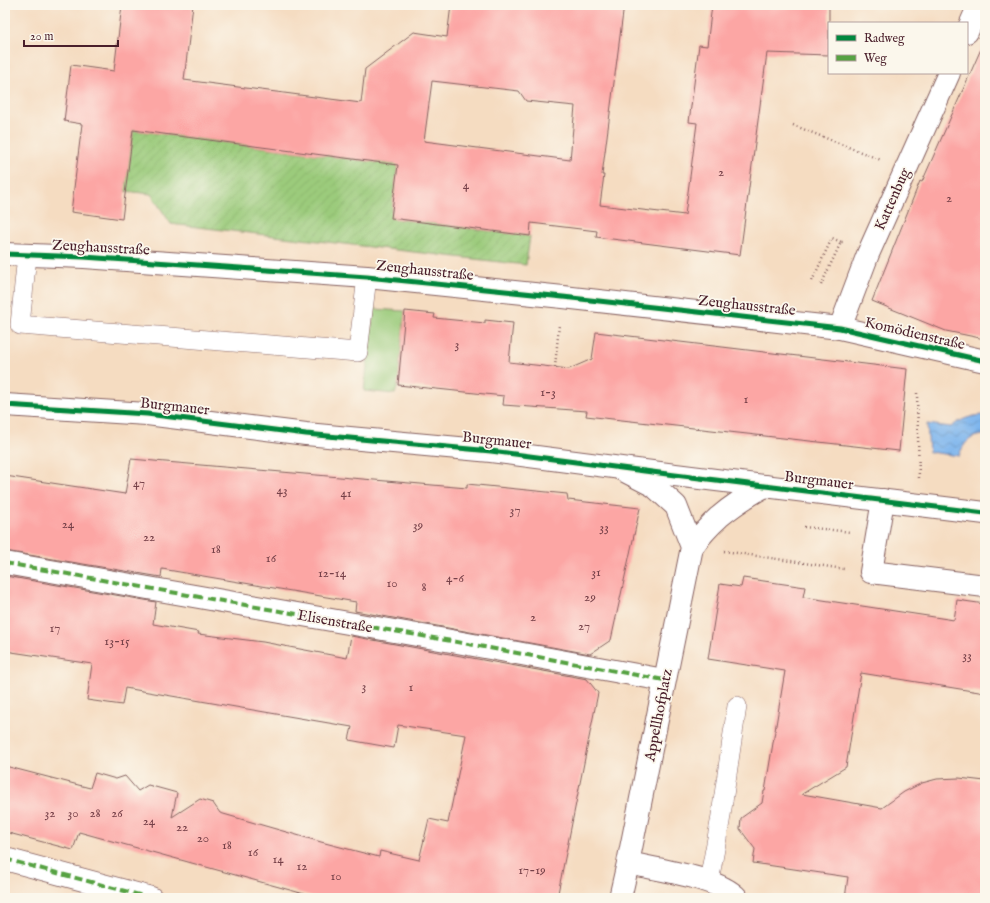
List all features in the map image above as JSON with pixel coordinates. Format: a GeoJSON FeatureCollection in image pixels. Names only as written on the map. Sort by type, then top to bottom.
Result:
{"type":"FeatureCollection","features":[{"type":"Feature","properties":{"kind":"street"},"geometry":{"type":"LineString","coordinates":[[968,30],[979,5]]}},
{"type":"Feature","properties":{"kind":"street","name":"Kattenbug"},"geometry":{"type":"LineString","coordinates":[[840,328],[868,254],[949,74]]}},
{"type":"Feature","properties":{"kind":"street","name":"Zeughausstraße"},"geometry":{"type":"LineString","coordinates":[[5,254],[99,258],[367,277],[562,296],[840,328]]}},
{"type":"Feature","properties":{"kind":"street","name":"Komödienstraße"},"geometry":{"type":"LineString","coordinates":[[840,328],[985,361]]}},
{"type":"Feature","properties":{"kind":"street","name":"Burgmauer"},"geometry":{"type":"LineString","coordinates":[[5,405],[147,414],[306,434],[491,451],[985,513]]}},
{"type":"Feature","properties":{"kind":"street","name":"Burgmauer"},"geometry":{"type":"LineString","coordinates":[[616,467],[654,486],[676,506],[692,547]]}},
{"type":"Feature","properties":{"kind":"street","name":"Appellhofplatz"},"geometry":{"type":"LineString","coordinates":[[620,898],[692,547],[707,528],[720,516],[765,486]]}},
{"type":"Feature","properties":{"kind":"street"},"geometry":{"type":"LineString","coordinates":[[883,500],[872,572],[985,586]]}},
{"type":"Feature","properties":{"kind":"street","name":"Elisenstraße"},"geometry":{"type":"LineString","coordinates":[[5,563],[457,642],[664,680]]}},
{"type":"Feature","properties":{"kind":"street"},"geometry":{"type":"LineString","coordinates":[[5,859],[151,898]]}},
{"type":"Feature","properties":{"kind":"street"},"geometry":{"type":"LineString","coordinates":[[628,863],[709,881],[732,892],[737,898]]}},
{"type":"Feature","properties":{"kind":"lane"},"geometry":{"type":"LineString","coordinates":[[27,255],[20,325],[358,352],[367,277]]}},
{"type":"Feature","properties":{"kind":"lane"},"geometry":{"type":"LineString","coordinates":[[709,881],[720,822],[737,706]]}},
{"type":"Feature","properties":{"kind":"path"},"geometry":{"type":"LineString","coordinates":[[793,125],[872,156]]}},
{"type":"Feature","properties":{"kind":"path"},"geometry":{"type":"LineString","coordinates":[[812,281],[832,238],[841,242]]}},
{"type":"Feature","properties":{"kind":"path"},"geometry":{"type":"LineString","coordinates":[[821,285],[839,246]]}},
{"type":"Feature","properties":{"kind":"path"},"geometry":{"type":"LineString","coordinates":[[554,367],[562,296]]}},
{"type":"Feature","properties":{"kind":"path"},"geometry":{"type":"LineString","coordinates":[[917,393],[918,451]]}},
{"type":"Feature","properties":{"kind":"path"},"geometry":{"type":"LineString","coordinates":[[804,527],[853,532]]}},
{"type":"Feature","properties":{"kind":"path"},"geometry":{"type":"LineString","coordinates":[[692,547],[872,572]]}},
{"type":"Feature","properties":{"kind":"green space"},"geometry":{"type":"Polygon","coordinates":[[[133,130],[398,165],[391,218],[530,236],[526,265],[171,224],[151,194],[125,191],[133,130]]]}},
{"type":"Feature","properties":{"kind":"green space"},"geometry":{"type":"Polygon","coordinates":[[[374,309],[405,311],[398,385],[395,394],[364,391],[374,309]]]}},
{"type":"Feature","properties":{"kind":"water"},"geometry":{"type":"Polygon","coordinates":[[[985,415],[985,435],[976,436],[968,441],[963,447],[959,456],[929,452],[927,424],[951,427],[967,418],[985,415]]]}},
{"type":"Feature","properties":{"kind":"building"},"geometry":{"type":"Polygon","coordinates":[[[122,5],[193,5],[184,80],[361,103],[365,69],[414,32],[447,37],[451,5],[624,5],[602,175],[604,175],[600,205],[685,215],[697,123],[689,122],[699,45],[707,46],[712,5],[829,5],[828,55],[767,53],[740,255],[596,237],[597,231],[531,223],[530,236],[391,218],[398,165],[133,130],[122,219],[71,212],[82,124],[64,121],[71,65],[114,71],[122,5]],[[432,81],[424,141],[570,160],[575,106],[526,101],[519,91],[432,81]]]}},
{"type":"Feature","properties":{"kind":"building"},"geometry":{"type":"Polygon","coordinates":[[[985,40],[985,339],[946,331],[872,301],[920,181],[922,182],[985,40]]]}},
{"type":"Feature","properties":{"kind":"building"},"geometry":{"type":"Polygon","coordinates":[[[405,311],[435,314],[434,318],[485,323],[485,320],[513,323],[509,362],[569,369],[592,359],[596,332],[907,369],[899,451],[586,416],[587,411],[503,405],[504,396],[398,385],[405,311]]]}},
{"type":"Feature","properties":{"kind":"building"},"geometry":{"type":"Polygon","coordinates":[[[131,459],[467,488],[467,484],[567,494],[568,500],[640,508],[611,640],[590,654],[355,611],[356,602],[162,569],[161,577],[5,551],[5,476],[125,494],[131,459]]]}},
{"type":"Feature","properties":{"kind":"building"},"geometry":{"type":"Polygon","coordinates":[[[5,576],[156,602],[153,624],[199,632],[198,634],[263,642],[347,658],[351,636],[587,679],[598,693],[557,898],[319,898],[79,832],[73,850],[5,832],[5,766],[90,788],[95,773],[116,779],[125,776],[138,791],[148,785],[177,793],[172,817],[200,799],[213,803],[220,813],[321,842],[379,857],[380,851],[419,860],[429,819],[448,823],[466,735],[398,725],[394,748],[349,740],[352,727],[125,688],[122,705],[87,700],[92,664],[5,651],[5,576]]]}},
{"type":"Feature","properties":{"kind":"building"},"geometry":{"type":"Polygon","coordinates":[[[743,578],[805,587],[803,597],[954,620],[957,600],[985,604],[985,693],[861,673],[846,767],[802,794],[882,808],[904,792],[922,783],[937,779],[959,778],[985,781],[985,898],[845,898],[848,877],[753,863],[755,849],[740,829],[741,818],[762,803],[785,671],[708,659],[720,584],[741,587],[743,578]]]}},
{"type":"Feature","properties":{"kind":"marked path"},"geometry":{"type":"LineString","coordinates":[[5,563],[457,642],[664,680]]}},
{"type":"Feature","properties":{"kind":"marked path"},"geometry":{"type":"LineString","coordinates":[[5,859],[151,898]]}},
{"type":"Feature","properties":{"kind":"cycle path"},"geometry":{"type":"LineString","coordinates":[[5,254],[84,257],[367,277],[563,297],[840,328],[985,361]]}},
{"type":"Feature","properties":{"kind":"cycle path"},"geometry":{"type":"LineString","coordinates":[[5,405],[147,414],[306,434],[491,451],[985,513]]}}]}
